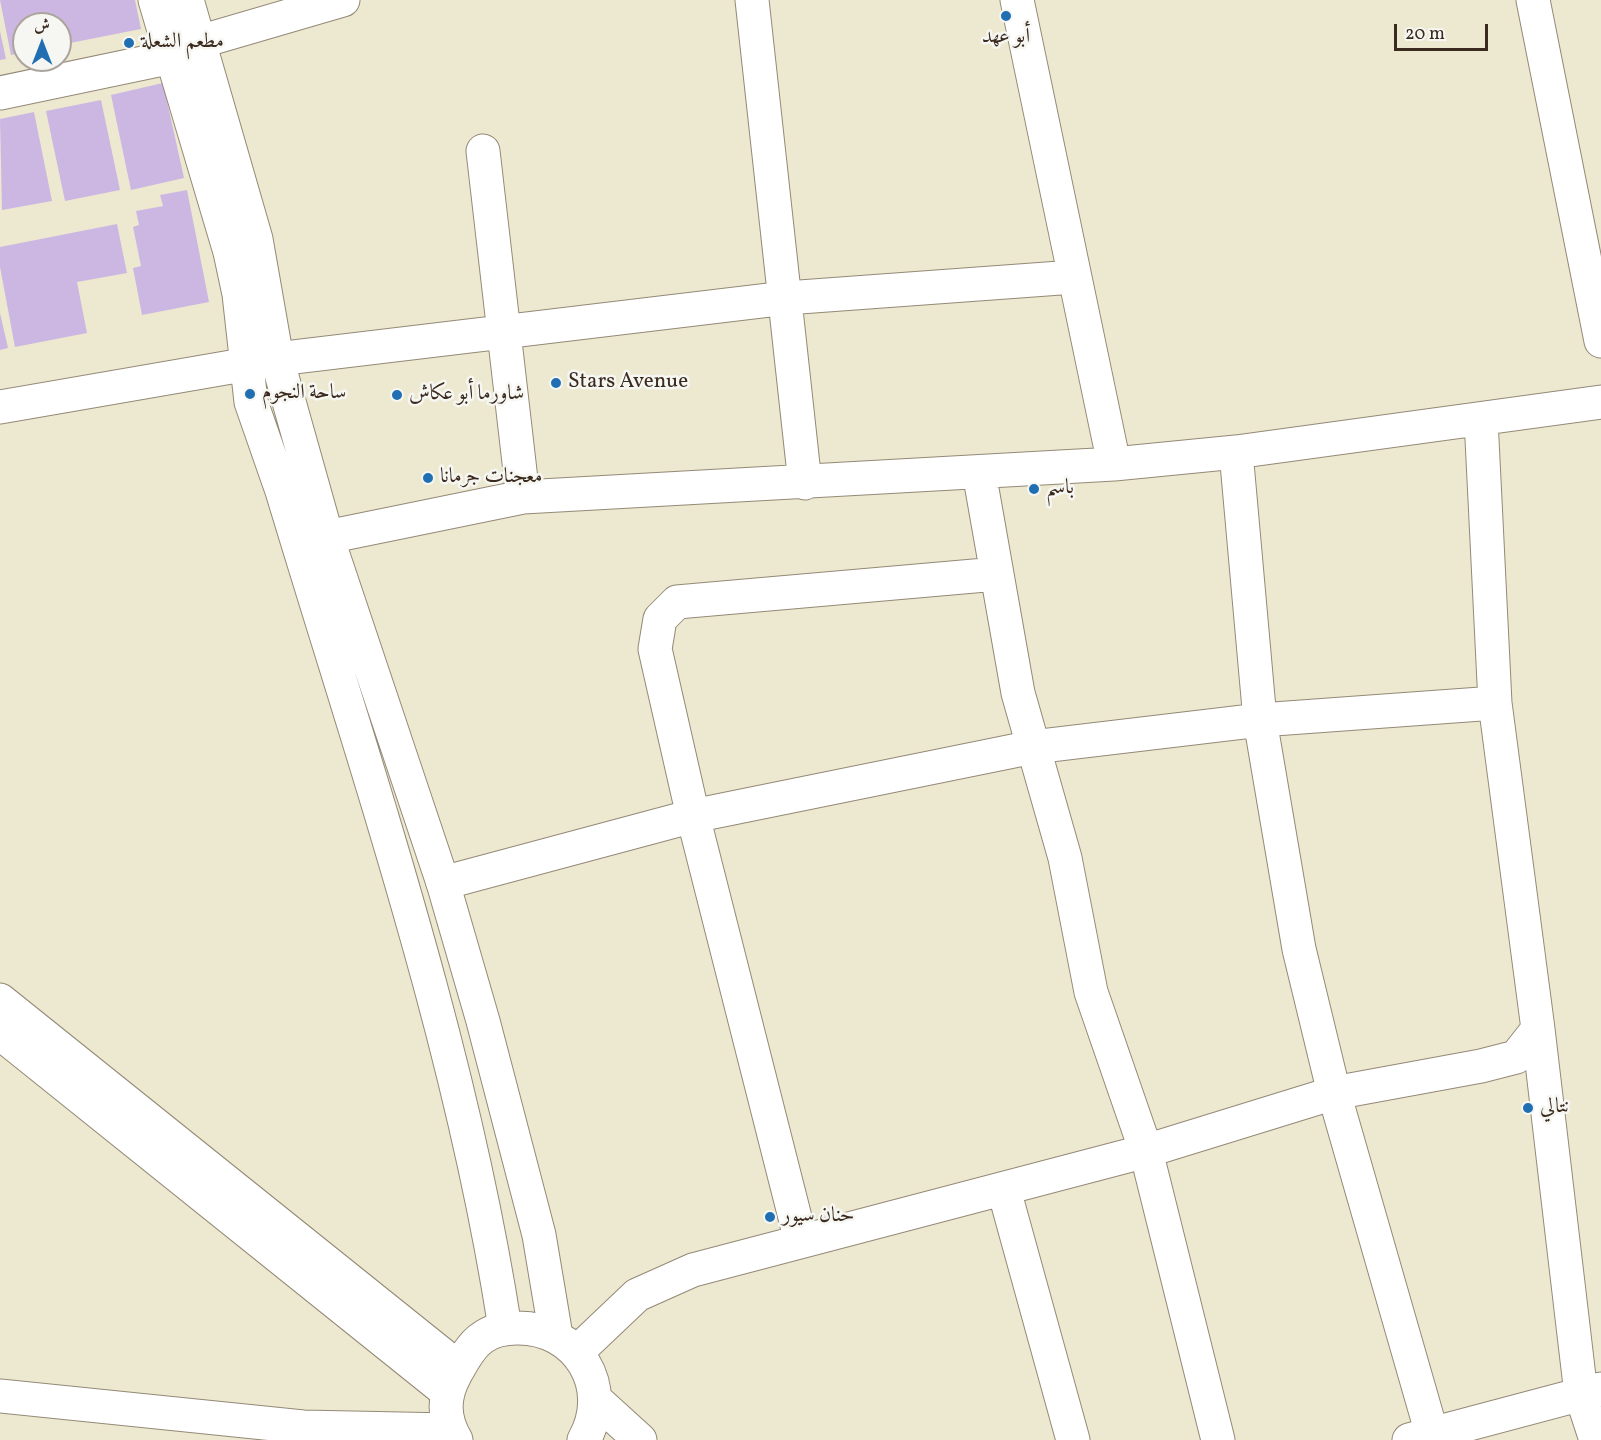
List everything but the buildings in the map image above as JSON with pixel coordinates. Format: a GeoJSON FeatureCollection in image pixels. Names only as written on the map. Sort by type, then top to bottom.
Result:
{"type":"FeatureCollection","features":[{"type":"Feature","properties":{"kind":"street"},"geometry":{"type":"LineString","coordinates":[[155,0],[185,49],[256,238],[262,362],[327,537],[443,883],[566,1344]]}},
{"type":"Feature","properties":{"kind":"street"},"geometry":{"type":"LineString","coordinates":[[185,49],[188,0]]}},
{"type":"Feature","properties":{"kind":"street"},"geometry":{"type":"LineString","coordinates":[[0,93],[185,49],[342,0]]}},
{"type":"Feature","properties":{"kind":"street"},"geometry":{"type":"LineString","coordinates":[[752,0],[805,483]]}},
{"type":"Feature","properties":{"kind":"street"},"geometry":{"type":"LineString","coordinates":[[1017,0],[1114,464]]}},
{"type":"Feature","properties":{"kind":"street"},"geometry":{"type":"LineString","coordinates":[[1533,0],[1601,341]]}},
{"type":"Feature","properties":{"kind":"street"},"geometry":{"type":"LineString","coordinates":[[483,152],[523,497]]}},
{"type":"Feature","properties":{"kind":"street"},"geometry":{"type":"LineString","coordinates":[[0,407],[262,362],[502,330],[786,298],[1074,277]]}},
{"type":"Feature","properties":{"kind":"street"},"geometry":{"type":"LineString","coordinates":[[262,362],[247,383],[256,420],[282,491],[435,1001],[490,1230],[505,1328]]}},
{"type":"Feature","properties":{"kind":"street"},"geometry":{"type":"LineString","coordinates":[[327,537],[523,497],[1114,464],[1236,452],[1601,402]]}},
{"type":"Feature","properties":{"kind":"street"},"geometry":{"type":"LineString","coordinates":[[1481,419],[1495,703],[1596,1440]]}},
{"type":"Feature","properties":{"kind":"street"},"geometry":{"type":"LineString","coordinates":[[1236,452],[1260,720],[1299,949],[1420,1437],[1591,1391]]}},
{"type":"Feature","properties":{"kind":"street"},"geometry":{"type":"LineString","coordinates":[[979,472],[1018,693],[1065,858],[1091,992],[1146,1150],[1218,1440]]}},
{"type":"Feature","properties":{"kind":"street"},"geometry":{"type":"LineString","coordinates":[[801,1241],[693,816],[655,649],[660,619],[677,602],[997,574]]}},
{"type":"Feature","properties":{"kind":"street"},"geometry":{"type":"LineString","coordinates":[[443,883],[693,816],[1033,747],[1260,720],[1495,703]]}},
{"type":"Feature","properties":{"kind":"street"},"geometry":{"type":"LineString","coordinates":[[0,1000],[453,1379]]}},
{"type":"Feature","properties":{"kind":"street"},"geometry":{"type":"LineString","coordinates":[[566,1344],[637,1295],[693,1270],[1004,1190],[1334,1093],[1481,1066],[1515,1057],[1538,1029]]}},
{"type":"Feature","properties":{"kind":"street"},"geometry":{"type":"LineString","coordinates":[[0,1033],[453,1379]]}},
{"type":"Feature","properties":{"kind":"street"},"geometry":{"type":"LineString","coordinates":[[1004,1190],[1073,1440]]}},
{"type":"Feature","properties":{"kind":"street"},"geometry":{"type":"LineString","coordinates":[[0,1396],[291,1433],[453,1435],[445,1404],[453,1379],[480,1338],[505,1328],[531,1328],[566,1344],[591,1374],[596,1400],[592,1426],[584,1440]]}},
{"type":"Feature","properties":{"kind":"street"},"geometry":{"type":"LineString","coordinates":[[596,1400],[640,1440]]}},
{"type":"Feature","properties":{"kind":"place","name":"أبو عهد"},"geometry":{"type":"Point","coordinates":[1006,16]}},
{"type":"Feature","properties":{"kind":"place","name":"مطعم الشعلة"},"geometry":{"type":"Point","coordinates":[129,43]}},
{"type":"Feature","properties":{"kind":"place","name":"Stars Avenue"},"geometry":{"type":"Point","coordinates":[556,383]}},
{"type":"Feature","properties":{"kind":"place","name":"ساحة النجوم"},"geometry":{"type":"Point","coordinates":[250,394]}},
{"type":"Feature","properties":{"kind":"place","name":"شاورما أبو عكاش"},"geometry":{"type":"Point","coordinates":[397,395]}},
{"type":"Feature","properties":{"kind":"place","name":"معجنات جرمانا"},"geometry":{"type":"Point","coordinates":[428,478]}},
{"type":"Feature","properties":{"kind":"place","name":"باسم"},"geometry":{"type":"Point","coordinates":[1034,489]}},
{"type":"Feature","properties":{"kind":"place","name":"نتالي"},"geometry":{"type":"Point","coordinates":[1528,1108]}},
{"type":"Feature","properties":{"kind":"place","name":"حنان سيور"},"geometry":{"type":"Point","coordinates":[770,1217]}}]}
